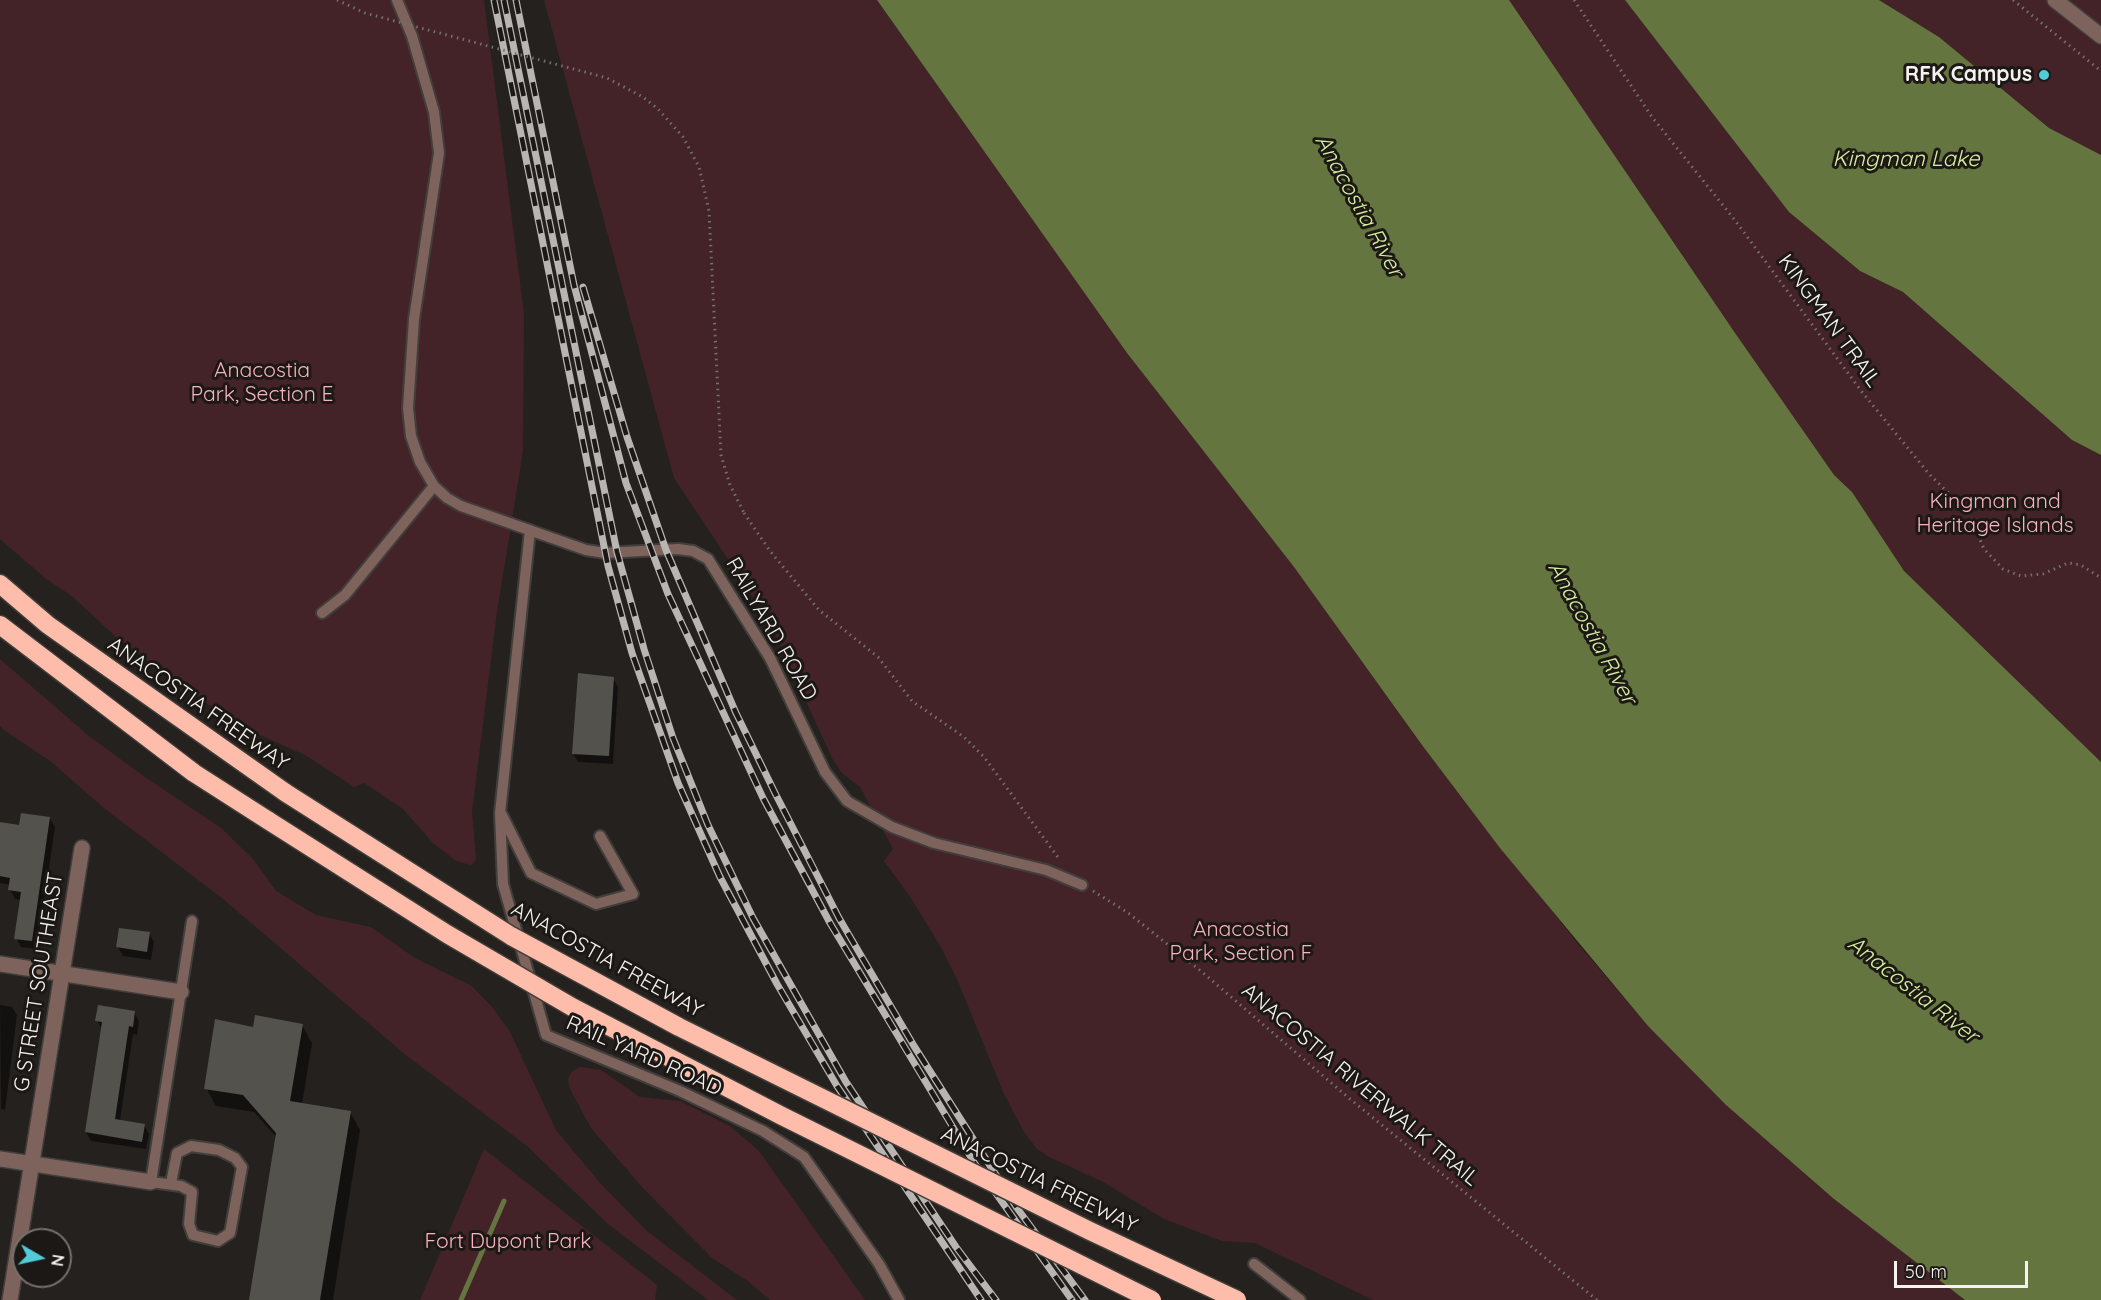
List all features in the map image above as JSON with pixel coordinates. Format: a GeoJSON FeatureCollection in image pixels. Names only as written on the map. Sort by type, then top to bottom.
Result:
{"type":"FeatureCollection","features":[{"type":"Feature","properties":{"kind":"highway","name":"ANACOSTIA FREEWAY"},"geometry":{"type":"LineString","coordinates":[[0,584],[86,652],[286,793],[512,936],[669,1021],[1080,1226],[1237,1300]]}},
{"type":"Feature","properties":{"kind":"highway"},"geometry":{"type":"LineString","coordinates":[[0,625],[194,772],[447,934],[572,1007],[782,1116],[1152,1300]]}},
{"type":"Feature","properties":{"kind":"street"},"geometry":{"type":"LineString","coordinates":[[2055,0],[2101,36]]}},
{"type":"Feature","properties":{"kind":"street","name":"G STREET SOUTHEAST"},"geometry":{"type":"LineString","coordinates":[[10,1300],[82,848]]}},
{"type":"Feature","properties":{"kind":"street"},"geometry":{"type":"LineString","coordinates":[[0,964],[181,992]]}},
{"type":"Feature","properties":{"kind":"street"},"geometry":{"type":"LineString","coordinates":[[0,1159],[150,1182]]}},
{"type":"Feature","properties":{"kind":"lane"},"geometry":{"type":"LineString","coordinates":[[322,613],[345,595],[434,486],[420,462],[411,436],[408,408],[412,338],[439,153],[434,112],[412,36],[397,0]]}},
{"type":"Feature","properties":{"kind":"lane","name":"RAILYARD ROAD"},"geometry":{"type":"LineString","coordinates":[[434,486],[447,498],[462,506],[595,552],[678,549],[693,551],[708,559],[770,658],[825,772],[847,801],[892,827],[934,843],[1046,870],[1082,885]]}},
{"type":"Feature","properties":{"kind":"lane","name":"RAIL YARD ROAD"},"geometry":{"type":"LineString","coordinates":[[530,530],[500,813],[503,884],[546,1035],[680,1090],[763,1131],[804,1157],[873,1255],[899,1300]]}},
{"type":"Feature","properties":{"kind":"lane"},"geometry":{"type":"LineString","coordinates":[[500,813],[531,873],[596,904],[633,894],[600,836]]}},
{"type":"Feature","properties":{"kind":"lane"},"geometry":{"type":"LineString","coordinates":[[171,1183],[177,1153],[191,1146],[219,1150],[235,1158],[242,1167],[230,1233],[219,1241],[193,1235],[189,1224],[192,1192],[171,1183],[150,1182],[192,921]]}},
{"type":"Feature","properties":{"kind":"lane"},"geometry":{"type":"LineString","coordinates":[[1254,1263],[1300,1300]]}},
{"type":"Feature","properties":{"kind":"path"},"geometry":{"type":"LineString","coordinates":[[337,0],[365,13],[607,78],[650,103],[683,137],[699,167],[709,211],[719,439],[724,471],[744,513],[770,551],[819,610],[878,657],[912,701],[964,737],[984,757],[1062,863]]}},
{"type":"Feature","properties":{"kind":"path","name":"KINGMAN TRAIL"},"geometry":{"type":"LineString","coordinates":[[1574,0],[1652,117],[1734,219],[1862,392],[1929,474],[1968,512],[1984,549],[2003,569],[2021,576],[2043,574],[2068,563],[2081,565],[2101,578]]}},
{"type":"Feature","properties":{"kind":"path"},"geometry":{"type":"LineString","coordinates":[[2013,0],[2101,71]]}},
{"type":"Feature","properties":{"kind":"path","name":"ANACOSTIA RIVERWALK TRAIL"},"geometry":{"type":"LineString","coordinates":[[1082,885],[1127,912],[1202,972],[1350,1099],[1597,1300]]}},
{"type":"Feature","properties":{"kind":"green space","name":"Anacostia Park, Section E"},"geometry":{"type":"Polygon","coordinates":[[[0,0],[484,0],[524,314],[523,451],[497,612],[472,812],[476,858],[474,863],[470,865],[456,861],[433,843],[403,809],[364,783],[354,787],[307,756],[242,727],[175,682],[117,638],[73,597],[45,578],[0,539],[0,0]]]}},
{"type":"Feature","properties":{"kind":"green space","name":"Anacostia Park, Section F"},"geometry":{"type":"Polygon","coordinates":[[[544,0],[877,0],[1127,353],[1294,567],[1422,745],[1574,939],[1648,1026],[1726,1105],[1834,1199],[1965,1300],[1373,1300],[1255,1243],[1222,1241],[1164,1219],[1103,1182],[1037,1149],[1024,1132],[1004,1094],[959,984],[942,949],[909,895],[884,861],[893,849],[860,787],[842,773],[833,760],[769,621],[674,478],[544,0]]]}},
{"type":"Feature","properties":{"kind":"green space","name":"Kingman and Heritage Islands"},"geometry":{"type":"Polygon","coordinates":[[[1509,0],[1625,0],[1789,212],[1860,271],[1903,292],[2072,440],[2101,455],[2101,923],[1509,0]]]}},
{"type":"Feature","properties":{"kind":"green space","name":"RFK Campus"},"geometry":{"type":"Polygon","coordinates":[[[1879,0],[2101,0],[2101,156],[2049,128],[1939,37],[1879,0]]]}},
{"type":"Feature","properties":{"kind":"green space"},"geometry":{"type":"Polygon","coordinates":[[[0,659],[89,736],[221,828],[254,860],[276,891],[316,915],[371,927],[415,958],[472,986],[509,1030],[556,1130],[602,1185],[647,1231],[737,1300],[708,1300],[608,1224],[527,1146],[407,1056],[223,899],[104,808],[50,761],[4,730],[0,726],[0,659]]]}},
{"type":"Feature","properties":{"kind":"green space"},"geometry":{"type":"Polygon","coordinates":[[[580,1067],[601,1070],[640,1097],[680,1101],[730,1126],[759,1151],[865,1300],[770,1300],[748,1281],[712,1258],[642,1187],[591,1128],[570,1089],[568,1079],[572,1071],[580,1067]]]}},
{"type":"Feature","properties":{"kind":"green space","name":"Fort Dupont Park"},"geometry":{"type":"Polygon","coordinates":[[[484,1149],[657,1285],[655,1300],[420,1300],[484,1149]]]}},
{"type":"Feature","properties":{"kind":"water","name":"Anacostia River"},"geometry":{"type":"Polygon","coordinates":[[[877,0],[1509,0],[1735,333],[1834,475],[1852,492],[1904,571],[2101,762],[2101,1300],[1965,1300],[1834,1199],[1726,1105],[1648,1026],[1500,848],[1422,745],[1294,567],[1127,353],[877,0]]]}},
{"type":"Feature","properties":{"kind":"water","name":"Kingman Lake"},"geometry":{"type":"Polygon","coordinates":[[[1625,0],[1879,0],[1939,37],[2049,128],[2101,155],[2101,455],[2072,440],[1903,292],[1860,271],[1789,212],[1625,0]]]}},
{"type":"Feature","properties":{"kind":"building"},"geometry":{"type":"Polygon","coordinates":[[[578,673],[614,677],[609,756],[572,754],[578,673]]]}},
{"type":"Feature","properties":{"kind":"building"},"geometry":{"type":"Polygon","coordinates":[[[21,813],[50,817],[32,941],[14,939],[21,892],[8,890],[10,878],[0,876],[0,822],[19,825],[21,813]]]}},
{"type":"Feature","properties":{"kind":"building"},"geometry":{"type":"Polygon","coordinates":[[[119,928],[150,932],[147,952],[116,947],[119,928]]]}},
{"type":"Feature","properties":{"kind":"building"},"geometry":{"type":"Polygon","coordinates":[[[98,1005],[135,1011],[133,1027],[129,1026],[115,1119],[145,1124],[142,1142],[85,1132],[102,1022],[95,1021],[98,1005]]]}},
{"type":"Feature","properties":{"kind":"building"},"geometry":{"type":"Polygon","coordinates":[[[255,1015],[303,1024],[290,1101],[351,1111],[320,1300],[249,1300],[276,1133],[243,1095],[204,1089],[215,1019],[253,1027],[255,1015]]]}},
{"type":"Feature","properties":{"kind":"waterway"},"geometry":{"type":"LineString","coordinates":[[461,1300],[504,1201]]}},
{"type":"Feature","properties":{"kind":"railway"},"geometry":{"type":"LineString","coordinates":[[494,0],[608,566],[632,653],[678,783],[720,877],[777,984],[837,1086],[981,1300]]}},
{"type":"Feature","properties":{"kind":"railway"},"geometry":{"type":"LineString","coordinates":[[504,0],[617,552],[644,649],[673,738],[708,825],[753,918],[846,1082],[956,1247],[996,1300]]}},
{"type":"Feature","properties":{"kind":"railway"},"geometry":{"type":"LineString","coordinates":[[516,0],[574,285],[626,483],[668,594],[763,798],[830,923],[975,1164],[1072,1300]]}},
{"type":"Feature","properties":{"kind":"railway"},"geometry":{"type":"LineString","coordinates":[[583,287],[627,437],[666,550],[736,713],[775,793],[839,918],[914,1046],[1017,1208],[1085,1300]]}},
{"type":"Feature","properties":{"kind":"place","name":"RFK Campus"},"geometry":{"type":"Point","coordinates":[2044,75]}}]}
